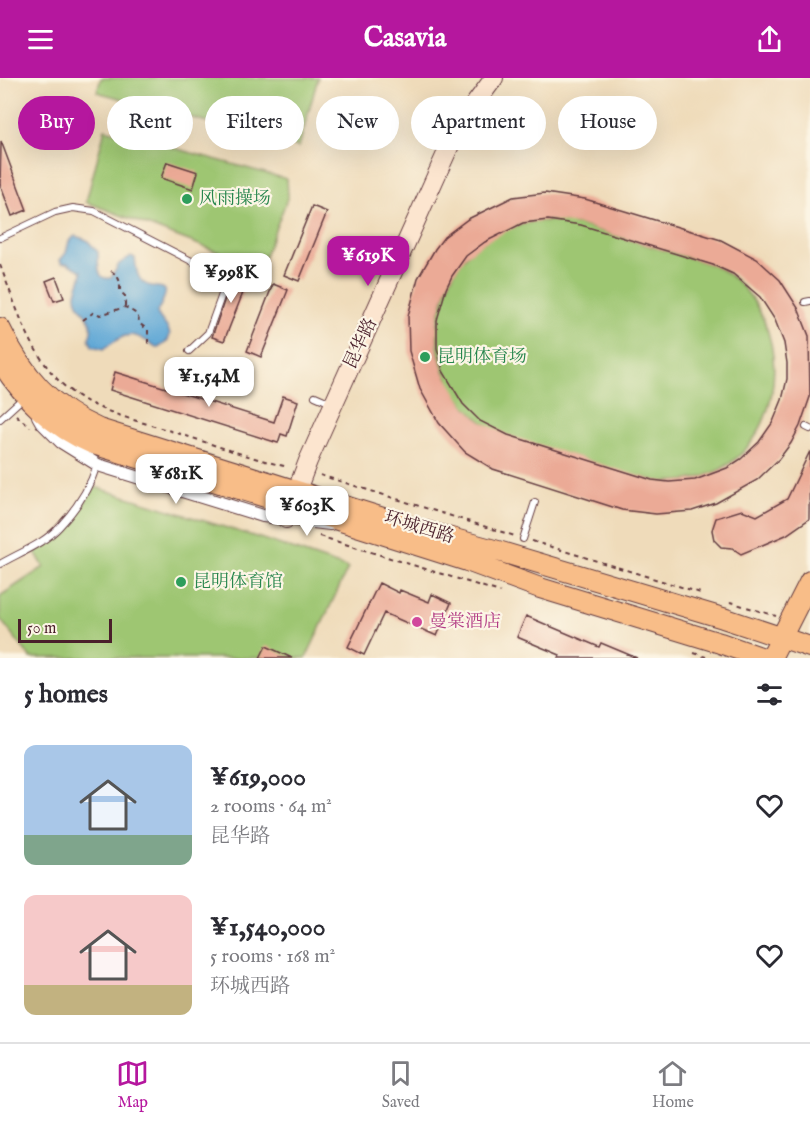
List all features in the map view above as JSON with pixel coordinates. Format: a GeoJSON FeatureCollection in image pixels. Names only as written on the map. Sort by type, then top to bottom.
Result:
{"type":"FeatureCollection","features":[{"type":"Feature","properties":{"kind":"main road","name":"环城西路"},"geometry":{"type":"LineString","coordinates":[[0,328],[16,356],[42,390],[59,407],[76,418],[292,505],[415,528],[498,550],[786,629],[805,645]]}},
{"type":"Feature","properties":{"kind":"main road","name":"环城西路"},"geometry":{"type":"LineString","coordinates":[[0,361],[28,399],[59,427],[93,444],[292,505],[467,561],[540,588],[763,658]]}},
{"type":"Feature","properties":{"kind":"main road"},"geometry":{"type":"LineString","coordinates":[[771,658],[810,581]]}},
{"type":"Feature","properties":{"kind":"street","name":"昆华路"},"geometry":{"type":"LineString","coordinates":[[292,505],[304,471],[450,145],[466,116],[494,78]]}},
{"type":"Feature","properties":{"kind":"street"},"geometry":{"type":"LineString","coordinates":[[28,399],[42,423],[51,433],[61,442],[98,465],[256,514],[292,505]]}},
{"type":"Feature","properties":{"kind":"lane"},"geometry":{"type":"LineString","coordinates":[[0,238],[55,212],[73,208],[94,211],[207,269],[225,286],[208,333],[189,351]]}},
{"type":"Feature","properties":{"kind":"lane"},"geometry":{"type":"LineString","coordinates":[[315,396],[334,404]]}},
{"type":"Feature","properties":{"kind":"lane"},"geometry":{"type":"LineString","coordinates":[[0,419],[28,399]]}},
{"type":"Feature","properties":{"kind":"lane"},"geometry":{"type":"LineString","coordinates":[[0,564],[33,546],[60,526],[89,486],[98,465]]}},
{"type":"Feature","properties":{"kind":"lane"},"geometry":{"type":"LineString","coordinates":[[524,539],[535,502]]}},
{"type":"Feature","properties":{"kind":"path"},"geometry":{"type":"LineString","coordinates":[[0,266],[34,347],[61,382],[76,395],[114,412],[260,460],[304,471],[706,595]]}},
{"type":"Feature","properties":{"kind":"path"},"geometry":{"type":"LineString","coordinates":[[111,271],[118,275],[120,280],[120,291],[125,296],[125,307]]}},
{"type":"Feature","properties":{"kind":"path"},"geometry":{"type":"LineString","coordinates":[[83,320],[94,312],[100,315],[125,307],[137,314],[140,324],[148,330],[148,348]]}},
{"type":"Feature","properties":{"kind":"path"},"geometry":{"type":"LineString","coordinates":[[317,536],[507,594]]}},
{"type":"Feature","properties":{"kind":"path"},"geometry":{"type":"LineString","coordinates":[[727,601],[786,629]]}},
{"type":"Feature","properties":{"kind":"path"},"geometry":{"type":"LineString","coordinates":[[690,652],[710,658]]}},
{"type":"Feature","properties":{"kind":"green space"},"geometry":{"type":"Polygon","coordinates":[[[101,78],[318,78],[304,129],[304,96],[205,96],[205,121],[193,118],[193,96],[112,96],[97,92],[101,78]]]}},
{"type":"Feature","properties":{"kind":"green space","name":"风雨操场"},"geometry":{"type":"Polygon","coordinates":[[[105,129],[107,130],[107,150],[181,150],[287,179],[288,197],[260,268],[86,202],[105,129]]]}},
{"type":"Feature","properties":{"kind":"green space"},"geometry":{"type":"Polygon","coordinates":[[[536,221],[559,221],[581,225],[713,265],[744,289],[764,321],[773,357],[771,395],[759,430],[736,459],[702,477],[658,481],[517,440],[492,429],[468,410],[449,383],[439,352],[438,320],[446,290],[458,266],[474,249],[499,234],[536,221]]]}},
{"type":"Feature","properties":{"kind":"green space","name":"昆明体育馆"},"geometry":{"type":"Polygon","coordinates":[[[95,487],[348,568],[306,658],[31,658],[0,619],[0,596],[44,567],[35,552],[65,530],[95,487]]]}},
{"type":"Feature","properties":{"kind":"water"},"geometry":{"type":"Polygon","coordinates":[[[75,236],[87,240],[98,252],[99,270],[102,277],[111,278],[119,264],[131,256],[135,258],[138,275],[144,283],[164,289],[163,300],[157,312],[170,333],[166,343],[158,348],[131,335],[119,339],[104,349],[92,346],[89,338],[91,324],[79,305],[76,294],[82,271],[60,260],[66,253],[69,241],[75,236]]]}},
{"type":"Feature","properties":{"kind":"building"},"geometry":{"type":"Polygon","coordinates":[[[1,141],[27,210],[12,216],[0,184],[1,141]]]}},
{"type":"Feature","properties":{"kind":"building"},"geometry":{"type":"Polygon","coordinates":[[[167,162],[198,172],[193,189],[161,178],[167,162]]]}},
{"type":"Feature","properties":{"kind":"building","name":"昆明体育场"},"geometry":{"type":"Polygon","coordinates":[[[545,193],[585,199],[721,240],[757,259],[780,280],[798,308],[809,336],[810,397],[800,426],[791,443],[779,459],[757,480],[716,503],[692,511],[656,514],[622,510],[493,469],[465,452],[439,423],[420,389],[409,351],[408,316],[418,278],[444,237],[468,219],[513,197],[545,193]],[[548,220],[523,223],[485,242],[466,256],[446,289],[437,320],[437,348],[443,371],[463,404],[480,421],[508,435],[652,480],[669,482],[695,480],[727,468],[741,459],[759,442],[773,422],[782,400],[787,379],[787,363],[784,343],[775,320],[760,297],[733,274],[713,265],[581,225],[548,220]]]}},
{"type":"Feature","properties":{"kind":"building"},"geometry":{"type":"Polygon","coordinates":[[[312,206],[327,212],[299,281],[284,275],[312,206]]]}},
{"type":"Feature","properties":{"kind":"building"},"geometry":{"type":"Polygon","coordinates":[[[235,269],[250,275],[224,341],[212,337],[235,269]]]}},
{"type":"Feature","properties":{"kind":"building"},"geometry":{"type":"Polygon","coordinates":[[[56,277],[64,298],[54,301],[46,281],[56,277]]]}},
{"type":"Feature","properties":{"kind":"building"},"geometry":{"type":"Polygon","coordinates":[[[273,284],[288,290],[261,357],[247,351],[273,284]]]}},
{"type":"Feature","properties":{"kind":"building"},"geometry":{"type":"Polygon","coordinates":[[[115,372],[274,422],[283,396],[298,401],[287,436],[281,434],[278,443],[110,390],[115,372]]]}},
{"type":"Feature","properties":{"kind":"building"},"geometry":{"type":"Polygon","coordinates":[[[810,451],[809,519],[786,535],[741,554],[732,548],[721,547],[714,540],[712,530],[716,518],[742,510],[757,516],[787,499],[810,451]]]}},
{"type":"Feature","properties":{"kind":"building"},"geometry":{"type":"Polygon","coordinates":[[[379,583],[399,593],[400,590],[429,602],[432,594],[451,603],[437,636],[384,613],[364,655],[348,647],[379,583]]]}},
{"type":"Feature","properties":{"kind":"building"},"geometry":{"type":"Polygon","coordinates":[[[526,616],[599,647],[601,643],[637,658],[559,658],[560,655],[517,637],[526,616]]]}},
{"type":"Feature","properties":{"kind":"building"},"geometry":{"type":"Polygon","coordinates":[[[266,646],[292,658],[260,658],[266,646]]]}},
{"type":"Feature","properties":{"kind":"place","name":"风雨操场"},"geometry":{"type":"Point","coordinates":[187,199]}},
{"type":"Feature","properties":{"kind":"place","name":"昆明体育场"},"geometry":{"type":"Point","coordinates":[425,357]}},
{"type":"Feature","properties":{"kind":"place","name":"昆明体育馆"},"geometry":{"type":"Point","coordinates":[181,582]}},
{"type":"Feature","properties":{"kind":"place","name":"曼棠酒店"},"geometry":{"type":"Point","coordinates":[417,622]}}]}
